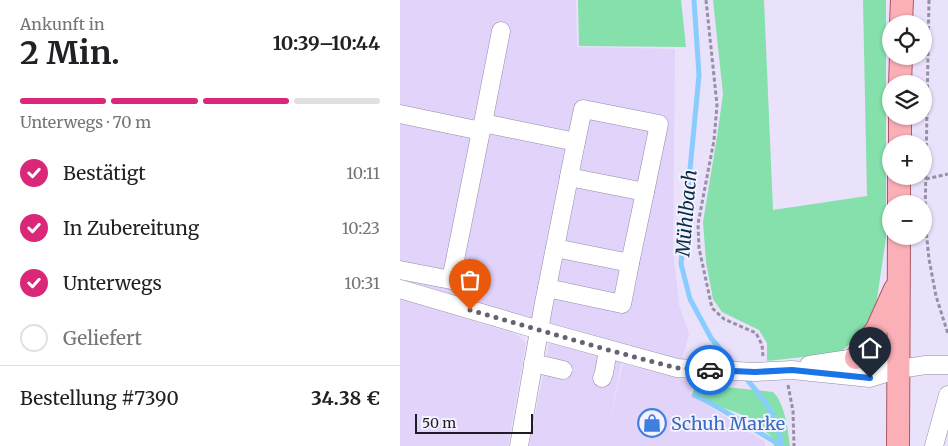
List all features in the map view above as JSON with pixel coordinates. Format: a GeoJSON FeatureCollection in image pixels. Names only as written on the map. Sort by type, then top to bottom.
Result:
{"type":"FeatureCollection","features":[{"type":"Feature","properties":{"kind":"main road"},"geometry":{"type":"LineString","coordinates":[[901,15],[902,0]]}},
{"type":"Feature","properties":{"kind":"main road"},"geometry":{"type":"LineString","coordinates":[[898,446],[899,245]]}},
{"type":"Feature","properties":{"kind":"main road"},"geometry":{"type":"LineString","coordinates":[[856,358],[877,329],[898,284]]}},
{"type":"Feature","properties":{"kind":"street"},"geometry":{"type":"LineString","coordinates":[[400,270],[451,280],[501,32]]}},
{"type":"Feature","properties":{"kind":"street"},"geometry":{"type":"LineString","coordinates":[[519,446],[546,288],[583,109],[659,124],[622,304],[546,288]]}},
{"type":"Feature","properties":{"kind":"street"},"geometry":{"type":"LineString","coordinates":[[400,114],[576,142]]}},
{"type":"Feature","properties":{"kind":"street"},"geometry":{"type":"LineString","coordinates":[[569,177],[645,192]]}},
{"type":"Feature","properties":{"kind":"street"},"geometry":{"type":"LineString","coordinates":[[555,248],[630,263]]}},
{"type":"Feature","properties":{"kind":"street"},"geometry":{"type":"LineString","coordinates":[[400,289],[608,350],[677,368],[730,371],[789,370],[870,378],[899,369],[926,365],[948,365]]}},
{"type":"Feature","properties":{"kind":"street"},"geometry":{"type":"LineString","coordinates":[[602,378],[608,350]]}},
{"type":"Feature","properties":{"kind":"street"},"geometry":{"type":"LineString","coordinates":[[789,370],[856,358],[874,360],[899,369]]}},
{"type":"Feature","properties":{"kind":"street"},"geometry":{"type":"LineString","coordinates":[[534,363],[563,370]]}},
{"type":"Feature","properties":{"kind":"street"},"geometry":{"type":"LineString","coordinates":[[934,446],[948,395]]}},
{"type":"Feature","properties":{"kind":"path"},"geometry":{"type":"LineString","coordinates":[[706,0],[718,105],[714,140],[698,224],[699,248],[712,308],[724,319],[756,333],[762,345],[759,371]]}},
{"type":"Feature","properties":{"kind":"path"},"geometry":{"type":"LineString","coordinates":[[927,135],[929,0]]}},
{"type":"Feature","properties":{"kind":"path"},"geometry":{"type":"LineString","coordinates":[[932,178],[948,174]]}},
{"type":"Feature","properties":{"kind":"path"},"geometry":{"type":"LineString","coordinates":[[926,185],[925,220],[929,259],[936,296],[948,334]]}},
{"type":"Feature","properties":{"kind":"path"},"geometry":{"type":"LineString","coordinates":[[789,370],[794,446]]}},
{"type":"Feature","properties":{"kind":"shaded area"},"geometry":{"type":"Polygon","coordinates":[[[400,0],[576,0],[577,47],[675,49],[673,249],[679,305],[689,334],[682,359],[625,345],[608,429],[623,364],[694,382],[689,394],[765,442],[765,446],[529,446],[553,325],[400,280],[400,0]]]}},
{"type":"Feature","properties":{"kind":"shaded area"},"geometry":{"type":"Polygon","coordinates":[[[400,299],[516,334],[526,343],[508,446],[400,446],[400,299]]]}},
{"type":"Feature","properties":{"kind":"green space"},"geometry":{"type":"Polygon","coordinates":[[[578,0],[681,0],[686,47],[579,46],[578,0]]]}},
{"type":"Feature","properties":{"kind":"green space"},"geometry":{"type":"Polygon","coordinates":[[[713,0],[764,0],[773,210],[867,196],[863,0],[886,0],[886,15],[882,15],[882,65],[886,65],[886,75],[882,75],[882,125],[886,125],[886,135],[882,135],[882,185],[886,185],[886,195],[882,195],[882,245],[885,245],[875,312],[859,335],[841,352],[767,361],[767,343],[759,330],[722,312],[713,299],[706,262],[703,222],[723,94],[713,0]]]}},
{"type":"Feature","properties":{"kind":"green space"},"geometry":{"type":"Polygon","coordinates":[[[695,384],[773,392],[783,410],[790,446],[774,446],[773,438],[748,417],[692,396],[695,384]]]}},
{"type":"Feature","properties":{"kind":"waterway","name":"Mühlbach"},"geometry":{"type":"LineString","coordinates":[[694,0],[699,75],[681,264],[690,299],[711,338],[735,366]]}},
{"type":"Feature","properties":{"kind":"waterway","name":"Mühlbach"},"geometry":{"type":"LineString","coordinates":[[744,376],[769,408],[780,434],[782,446]]}},
{"type":"Feature","properties":{"kind":"waterway","name":"Mühlbach"},"geometry":{"type":"LineString","coordinates":[[694,395],[782,446]]}},
{"type":"Feature","properties":{"kind":"way so far"},"geometry":{"type":"LineString","coordinates":[[470,310],[677,368],[710,370]]}},
{"type":"Feature","properties":{"kind":"place","name":"Schuh Marke"},"geometry":{"type":"Point","coordinates":[652,423]}},
{"type":"Feature","properties":{"kind":"route"},"geometry":{"type":"LineString","coordinates":[[710,370],[755,372],[792,370],[870,378]]}}]}
